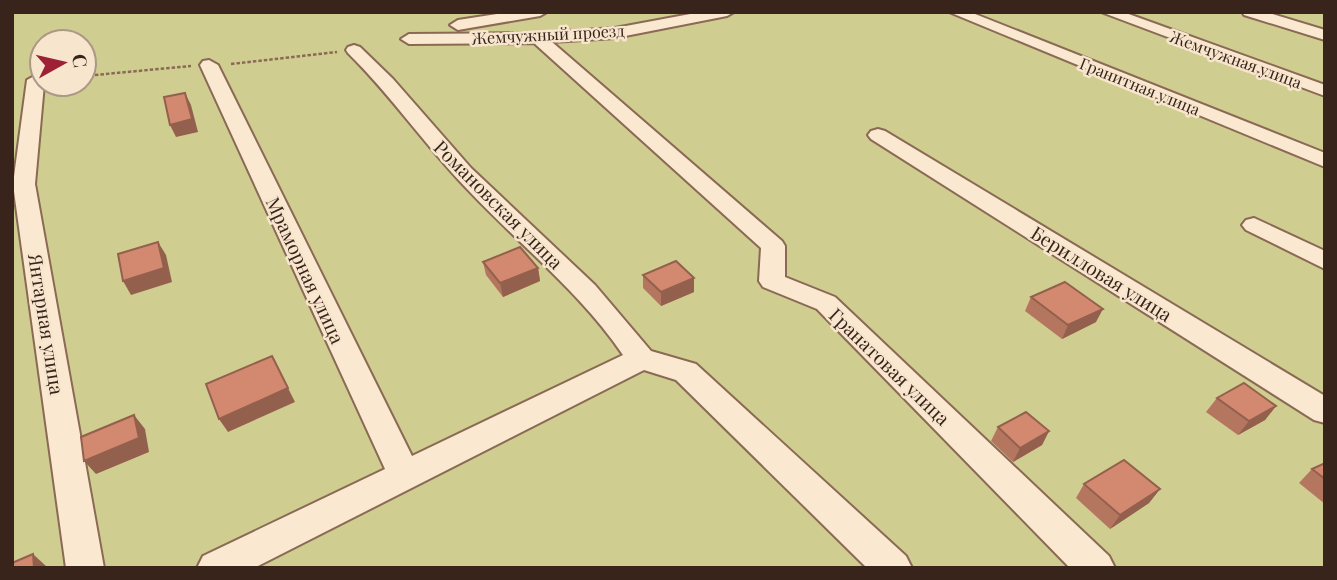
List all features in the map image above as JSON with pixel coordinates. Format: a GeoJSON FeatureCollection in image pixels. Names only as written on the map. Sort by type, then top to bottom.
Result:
{"type":"FeatureCollection","features":[{"type":"Feature","properties":{"kind":"street","name":"Жемчужный проезд"},"geometry":{"type":"LineString","coordinates":[[539,25],[409,39],[457,25],[539,25],[615,33],[727,12]]}},
{"type":"Feature","properties":{"kind":"street","name":"Гранитная улица"},"geometry":{"type":"LineString","coordinates":[[956,12],[1325,161]]}},
{"type":"Feature","properties":{"kind":"street","name":"Жемчужная улица"},"geometry":{"type":"LineString","coordinates":[[1108,12],[1325,91]]}},
{"type":"Feature","properties":{"kind":"street"},"geometry":{"type":"LineString","coordinates":[[1250,12],[1325,35]]}},
{"type":"Feature","properties":{"kind":"street","name":"Гранатовая улица"},"geometry":{"type":"LineString","coordinates":[[539,25],[773,246],[772,281],[826,303],[1096,568]]}},
{"type":"Feature","properties":{"kind":"street","name":"Романовская улица"},"geometry":{"type":"LineString","coordinates":[[354,50],[377,70],[478,188],[533,238],[620,327],[641,359]]}},
{"type":"Feature","properties":{"kind":"street","name":"Мраморная улица"},"geometry":{"type":"LineString","coordinates":[[209,65],[404,474]]}},
{"type":"Feature","properties":{"kind":"street","name":"Янтарная улица"},"geometry":{"type":"LineString","coordinates":[[34,98],[24,184],[85,568]]}},
{"type":"Feature","properties":{"kind":"street","name":"Берилловая улица"},"geometry":{"type":"LineString","coordinates":[[878,135],[1325,411]]}},
{"type":"Feature","properties":{"kind":"street"},"geometry":{"type":"LineString","coordinates":[[1254,225],[1325,261]]}},
{"type":"Feature","properties":{"kind":"street"},"geometry":{"type":"LineString","coordinates":[[216,568],[641,359],[686,372],[893,568]]}},
{"type":"Feature","properties":{"kind":"path"},"geometry":{"type":"LineString","coordinates":[[98,75],[354,50]]}},
{"type":"Feature","properties":{"kind":"shaded area"},"geometry":{"type":"Polygon","coordinates":[[[12,12],[1325,12],[1325,568],[12,568],[12,12]]]}},
{"type":"Feature","properties":{"kind":"building"},"geometry":{"type":"Polygon","coordinates":[[[185,93],[192,119],[170,125],[164,97],[185,93]]]}},
{"type":"Feature","properties":{"kind":"building"},"geometry":{"type":"Polygon","coordinates":[[[158,242],[164,268],[123,281],[118,254],[158,242]]]}},
{"type":"Feature","properties":{"kind":"building"},"geometry":{"type":"Polygon","coordinates":[[[520,247],[538,268],[500,283],[483,262],[520,247]]]}},
{"type":"Feature","properties":{"kind":"building"},"geometry":{"type":"Polygon","coordinates":[[[676,261],[694,278],[661,292],[643,275],[676,261]]]}},
{"type":"Feature","properties":{"kind":"building"},"geometry":{"type":"Polygon","coordinates":[[[1065,282],[1103,309],[1068,325],[1031,297],[1065,282]]]}},
{"type":"Feature","properties":{"kind":"building"},"geometry":{"type":"Polygon","coordinates":[[[272,356],[288,388],[219,419],[206,384],[272,356]]]}},
{"type":"Feature","properties":{"kind":"building"},"geometry":{"type":"Polygon","coordinates":[[[1244,383],[1276,406],[1249,421],[1217,398],[1244,383]]]}},
{"type":"Feature","properties":{"kind":"building"},"geometry":{"type":"Polygon","coordinates":[[[1026,412],[1049,431],[1020,448],[998,427],[1026,412]]]}},
{"type":"Feature","properties":{"kind":"building"},"geometry":{"type":"Polygon","coordinates":[[[134,415],[139,438],[84,461],[81,437],[134,415]]]}},
{"type":"Feature","properties":{"kind":"building"},"geometry":{"type":"Polygon","coordinates":[[[1124,460],[1160,489],[1120,515],[1084,484],[1124,460]]]}},
{"type":"Feature","properties":{"kind":"building"},"geometry":{"type":"Polygon","coordinates":[[[1325,463],[1325,479],[1312,469],[1325,463]]]}},
{"type":"Feature","properties":{"kind":"building"},"geometry":{"type":"Polygon","coordinates":[[[33,554],[34,568],[12,568],[12,563],[33,554]]]}}]}
